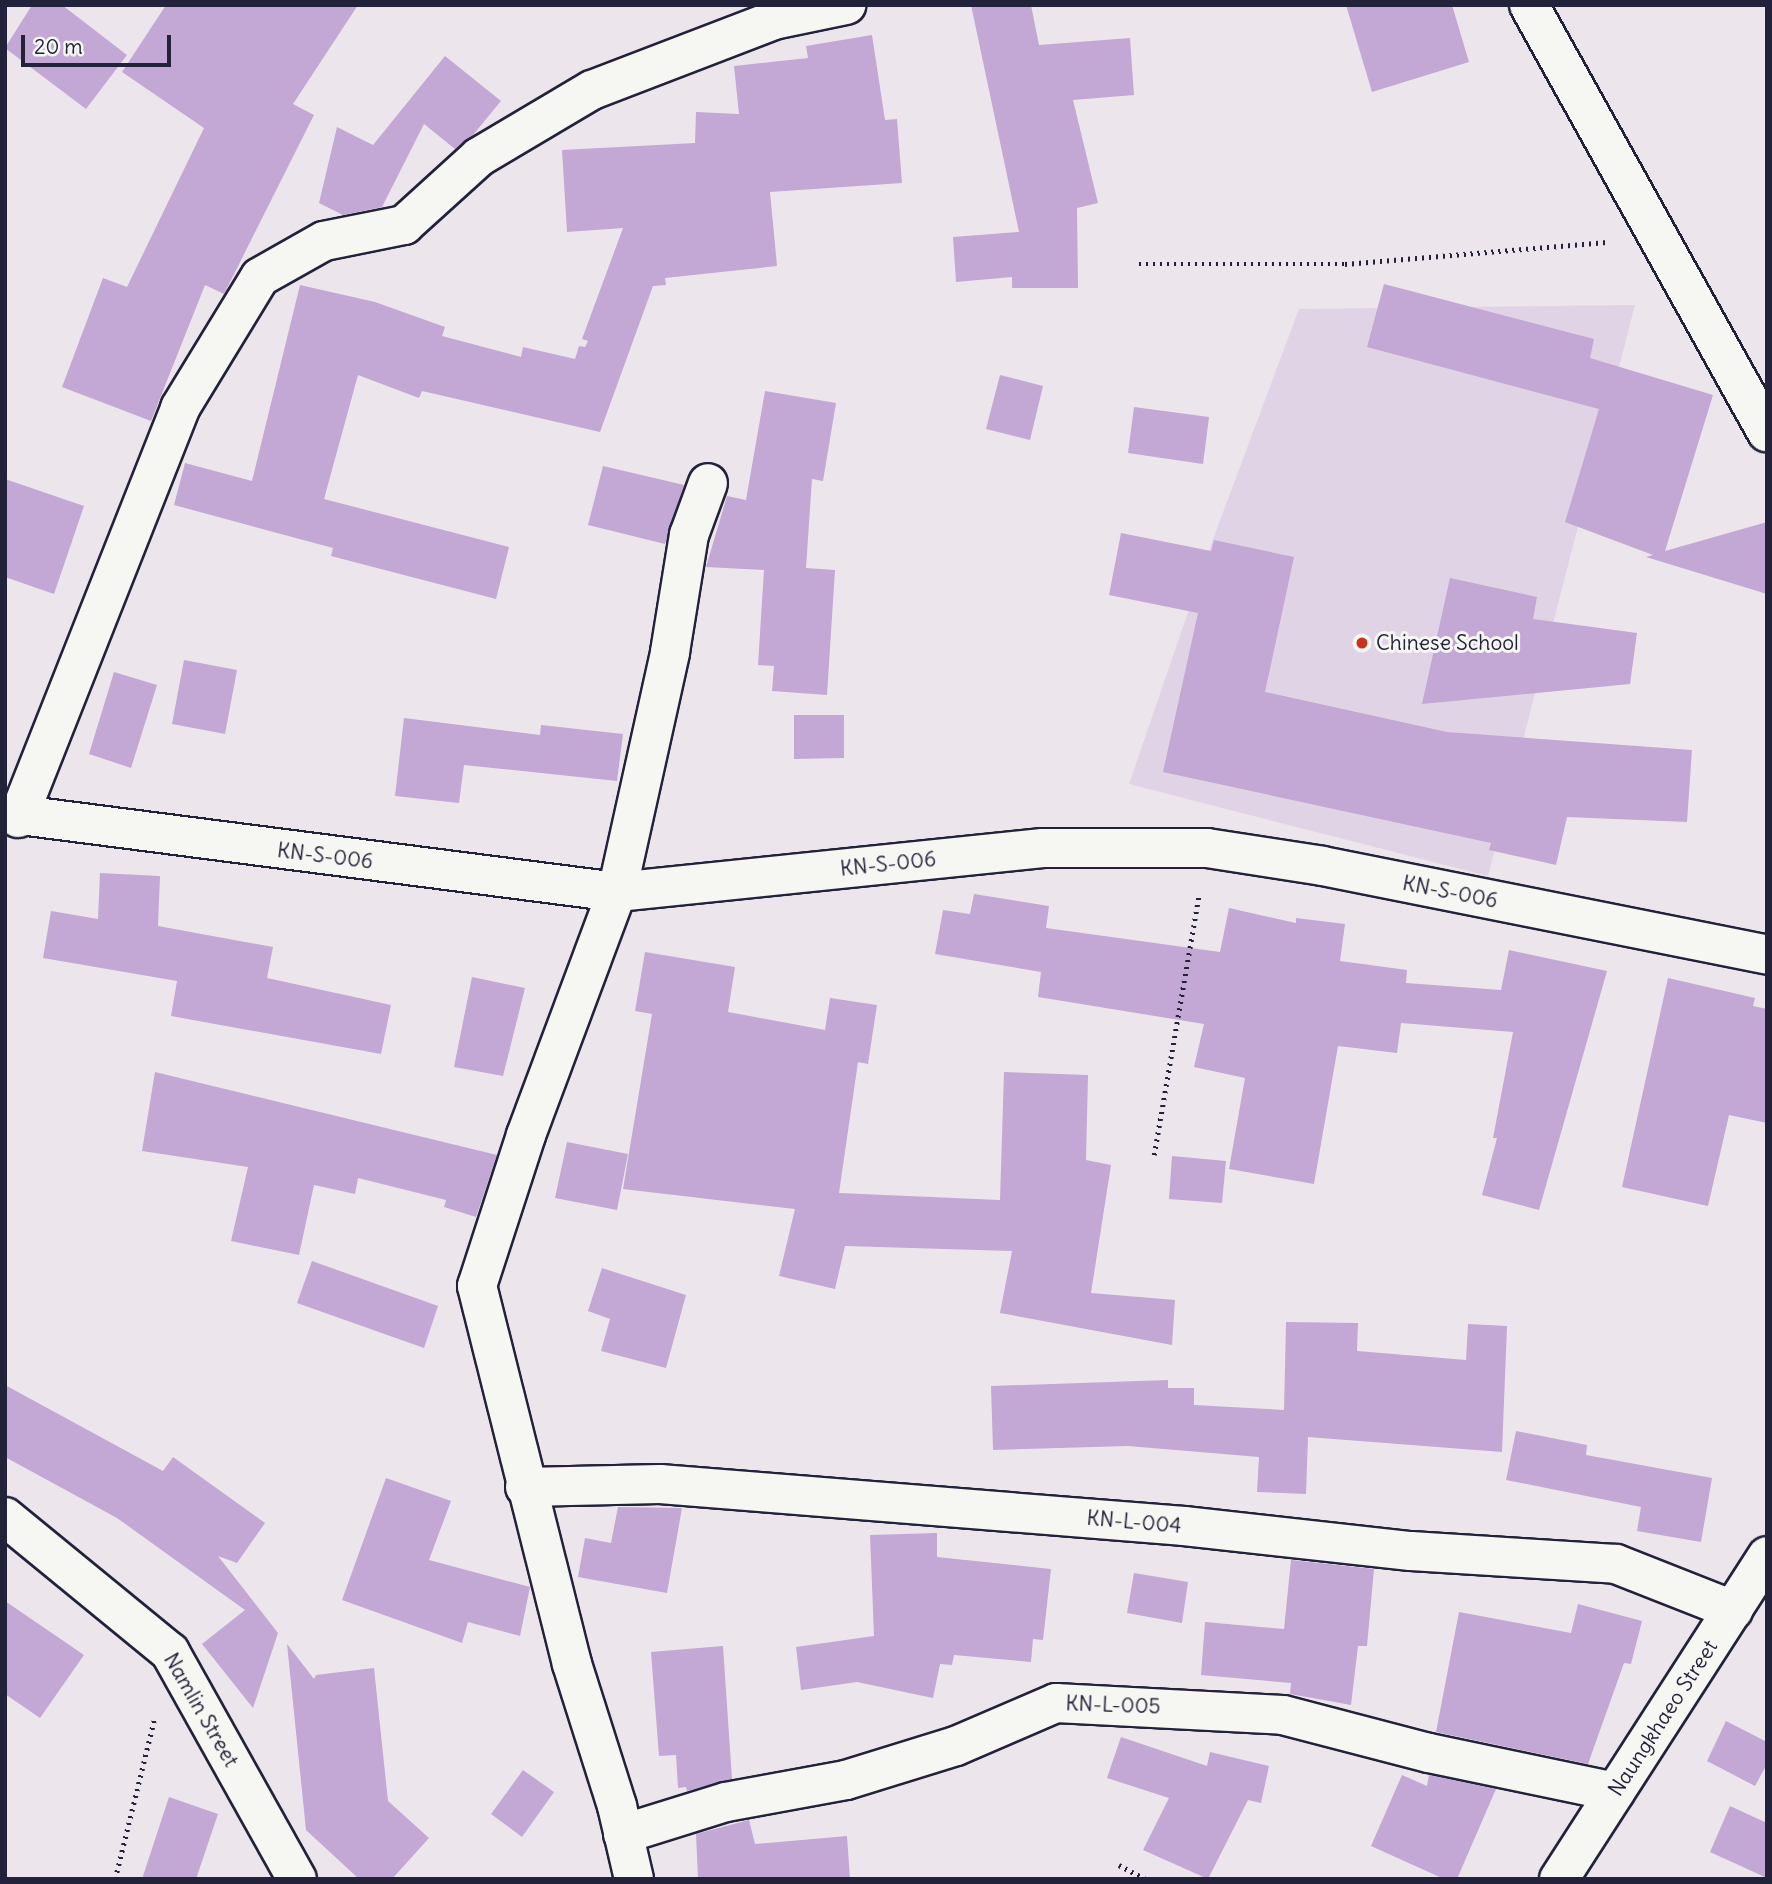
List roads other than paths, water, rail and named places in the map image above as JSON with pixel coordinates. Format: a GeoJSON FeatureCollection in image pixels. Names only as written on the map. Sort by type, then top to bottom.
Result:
{"type":"FeatureCollection","features":[{"type":"Feature","properties":{"kind":"street"},"geometry":{"type":"LineString","coordinates":[[12,815],[180,408],[260,277],[324,241],[404,225],[479,157],[592,90],[774,20],[846,5]]}},
{"type":"Feature","properties":{"kind":"street"},"geometry":{"type":"LineString","coordinates":[[1529,5],[1767,432]]}},
{"type":"Feature","properties":{"kind":"street"},"geometry":{"type":"LineString","coordinates":[[634,1879],[526,1487],[477,1286],[526,1135],[617,892],[670,652],[689,535],[708,483]]}},
{"type":"Feature","properties":{"kind":"street","name":"KN-S-006"},"geometry":{"type":"LineString","coordinates":[[12,815],[617,892],[1044,848],[1207,848],[1323,866],[1767,955]]}},
{"type":"Feature","properties":{"kind":"street","name":"KN-L-004"},"geometry":{"type":"LineString","coordinates":[[526,1487],[688,1486],[1184,1526],[1411,1551],[1616,1564],[1733,1610]]}},
{"type":"Feature","properties":{"kind":"street","name":"Namlin Street"},"geometry":{"type":"LineString","coordinates":[[5,1517],[170,1652],[296,1879]]}},
{"type":"Feature","properties":{"kind":"street","name":"Naungkhaeo Street"},"geometry":{"type":"LineString","coordinates":[[1559,1879],[1767,1556]]}},
{"type":"Feature","properties":{"kind":"street","name":"KN-L-005"},"geometry":{"type":"LineString","coordinates":[[623,1834],[726,1802],[846,1780],[956,1746],[1056,1703],[1283,1715],[1429,1753],[1615,1792]]}},
{"type":"Feature","properties":{"kind":"place","name":"Chinese School"},"geometry":{"type":"Point","coordinates":[1362,643]}}]}
